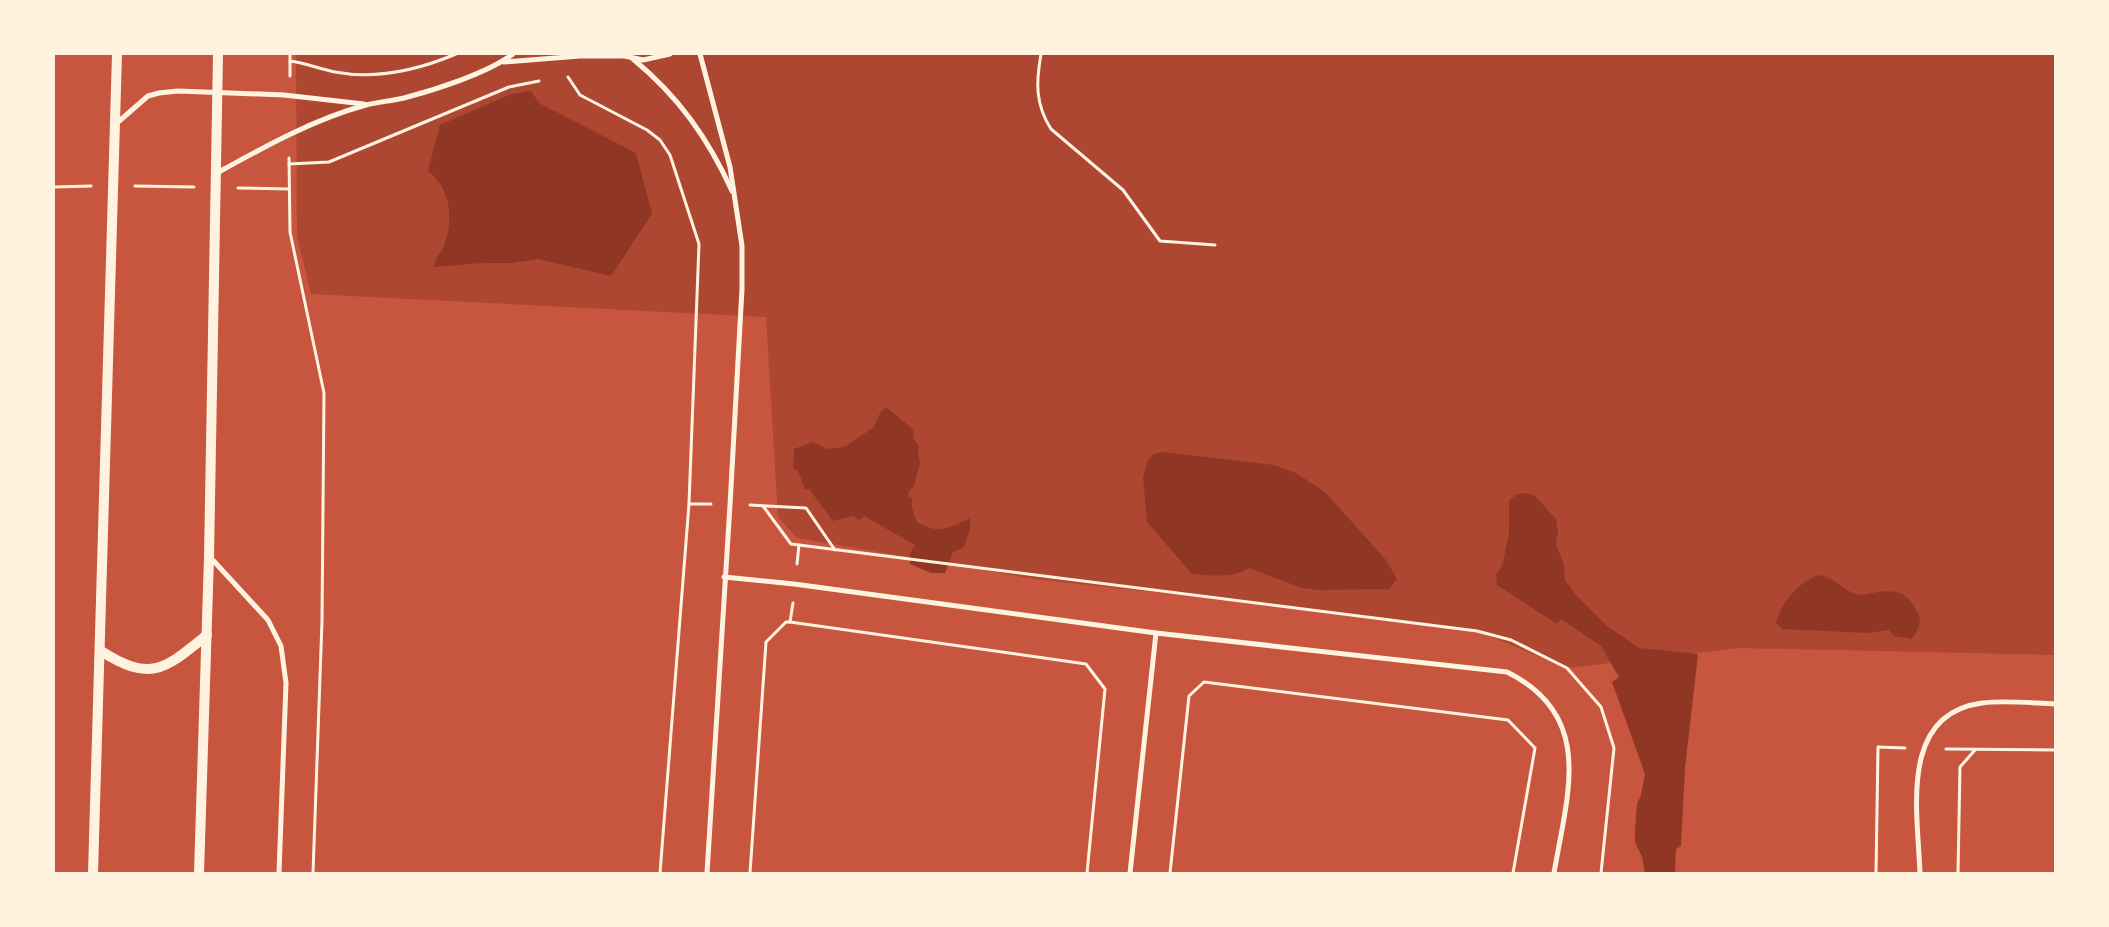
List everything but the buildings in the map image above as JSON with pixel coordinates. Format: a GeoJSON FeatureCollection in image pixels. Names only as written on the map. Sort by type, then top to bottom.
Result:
{"type":"FeatureCollection","features":[{"type":"Feature","properties":{"kind":"main road"},"geometry":{"type":"LineString","coordinates":[[93,873],[117,54]]}},
{"type":"Feature","properties":{"kind":"main road"},"geometry":{"type":"LineString","coordinates":[[199,873],[210,557],[218,54]]}},
{"type":"Feature","properties":{"kind":"main road"},"geometry":{"type":"LineString","coordinates":[[101,651],[127,666],[142,669],[157,668],[178,658],[207,635]]}},
{"type":"Feature","properties":{"kind":"street"},"geometry":{"type":"LineString","coordinates":[[217,173],[290,135],[367,104],[417,94],[499,63],[513,54]]}},
{"type":"Feature","properties":{"kind":"street"},"geometry":{"type":"LineString","coordinates":[[499,63],[580,56],[620,55],[633,59],[653,59],[670,54]]}},
{"type":"Feature","properties":{"kind":"street"},"geometry":{"type":"LineString","coordinates":[[700,54],[704,76],[726,150],[742,246],[742,289],[707,873]]}},
{"type":"Feature","properties":{"kind":"street"},"geometry":{"type":"LineString","coordinates":[[633,59],[668,89],[696,124],[714,154],[735,198]]}},
{"type":"Feature","properties":{"kind":"street"},"geometry":{"type":"LineString","coordinates":[[114,126],[138,103],[153,94],[184,90],[309,97],[367,104]]}},
{"type":"Feature","properties":{"kind":"street"},"geometry":{"type":"LineString","coordinates":[[210,557],[268,620],[281,646],[286,683],[279,873]]}},
{"type":"Feature","properties":{"kind":"street"},"geometry":{"type":"LineString","coordinates":[[724,578],[794,584],[1156,633],[1507,672],[1527,682],[1544,696],[1556,714],[1566,736],[1570,758],[1568,790],[1554,873]]}},
{"type":"Feature","properties":{"kind":"street"},"geometry":{"type":"LineString","coordinates":[[1130,873],[1156,633]]}},
{"type":"Feature","properties":{"kind":"street"},"geometry":{"type":"LineString","coordinates":[[1920,873],[1917,783],[1923,748],[1938,723],[1968,706],[1991,703],[2055,704]]}},
{"type":"Feature","properties":{"kind":"path"},"geometry":{"type":"LineString","coordinates":[[290,61],[349,74],[384,74],[429,65],[456,54]]}},
{"type":"Feature","properties":{"kind":"path"},"geometry":{"type":"LineString","coordinates":[[1041,54],[1037,95],[1044,119],[1051,129],[1123,190],[1160,240],[1215,245]]}},
{"type":"Feature","properties":{"kind":"path"},"geometry":{"type":"LineString","coordinates":[[568,76],[580,95],[647,130],[660,140],[670,155],[699,244],[689,504],[660,873]]}},
{"type":"Feature","properties":{"kind":"path"},"geometry":{"type":"LineString","coordinates":[[313,873],[322,621],[324,393],[290,232],[289,164],[329,162],[508,87]]}},
{"type":"Feature","properties":{"kind":"path"},"geometry":{"type":"LineString","coordinates":[[54,187],[113,186],[289,189]]}},
{"type":"Feature","properties":{"kind":"path"},"geometry":{"type":"LineString","coordinates":[[834,550],[806,508],[763,506],[791,544],[834,550],[1135,586]]}},
{"type":"Feature","properties":{"kind":"path"},"geometry":{"type":"LineString","coordinates":[[790,622],[799,545]]}},
{"type":"Feature","properties":{"kind":"path"},"geometry":{"type":"LineString","coordinates":[[750,873],[766,642],[786,622],[1086,664],[1105,688],[1087,873]]}},
{"type":"Feature","properties":{"kind":"path"},"geometry":{"type":"LineString","coordinates":[[1170,873],[1189,696],[1204,682],[1508,720],[1535,748],[1513,873]]}},
{"type":"Feature","properties":{"kind":"path"},"geometry":{"type":"LineString","coordinates":[[1876,873],[1876,778],[1878,748],[2055,750]]}},
{"type":"Feature","properties":{"kind":"path"},"geometry":{"type":"LineString","coordinates":[[1958,873],[1960,767],[1975,750]]}},
{"type":"Feature","properties":{"kind":"shaded area"},"geometry":{"type":"Polygon","coordinates":[[[296,54],[2055,54],[2055,655],[1739,648],[1567,668],[1477,631],[1298,608],[1035,579],[797,538],[778,517],[766,317],[311,294],[297,236],[296,54]]]}},
{"type":"Feature","properties":{"kind":"shaded area"},"geometry":{"type":"Polygon","coordinates":[[[531,91],[539,103],[636,153],[652,214],[611,276],[538,259],[512,263],[434,267],[444,246],[449,225],[446,196],[436,178],[428,171],[440,125],[511,94],[531,91]]]}},
{"type":"Feature","properties":{"kind":"shaded area"},"geometry":{"type":"Polygon","coordinates":[[[886,407],[914,430],[913,439],[919,446],[920,463],[914,487],[909,490],[908,496],[912,498],[912,508],[917,522],[932,528],[944,529],[970,518],[970,530],[964,547],[953,552],[945,573],[931,573],[910,564],[910,553],[915,545],[864,516],[860,520],[852,516],[833,521],[809,489],[805,489],[798,471],[793,469],[794,449],[813,442],[828,449],[844,447],[873,428],[881,411],[886,407]]]}},
{"type":"Feature","properties":{"kind":"shaded area"},"geometry":{"type":"Polygon","coordinates":[[[1163,452],[1274,465],[1296,473],[1325,492],[1386,560],[1397,579],[1389,589],[1318,590],[1302,588],[1249,568],[1229,575],[1192,574],[1147,522],[1143,477],[1148,460],[1153,454],[1163,452]]]}},
{"type":"Feature","properties":{"kind":"shaded area"},"geometry":{"type":"Polygon","coordinates":[[[1527,493],[1534,495],[1556,519],[1558,531],[1556,545],[1564,564],[1565,580],[1576,595],[1607,626],[1639,648],[1698,654],[1685,768],[1681,846],[1676,849],[1675,873],[1645,873],[1642,857],[1635,842],[1635,830],[1637,804],[1641,795],[1645,774],[1612,682],[1619,677],[1601,646],[1561,619],[1557,624],[1497,585],[1496,575],[1503,563],[1509,532],[1509,500],[1518,494],[1527,493]]]}},
{"type":"Feature","properties":{"kind":"shaded area"},"geometry":{"type":"Polygon","coordinates":[[[1820,575],[1829,578],[1856,594],[1889,591],[1902,594],[1912,603],[1920,618],[1919,627],[1912,639],[1894,636],[1889,630],[1868,633],[1782,629],[1776,623],[1782,608],[1792,593],[1813,577],[1820,575]]]}}]}
